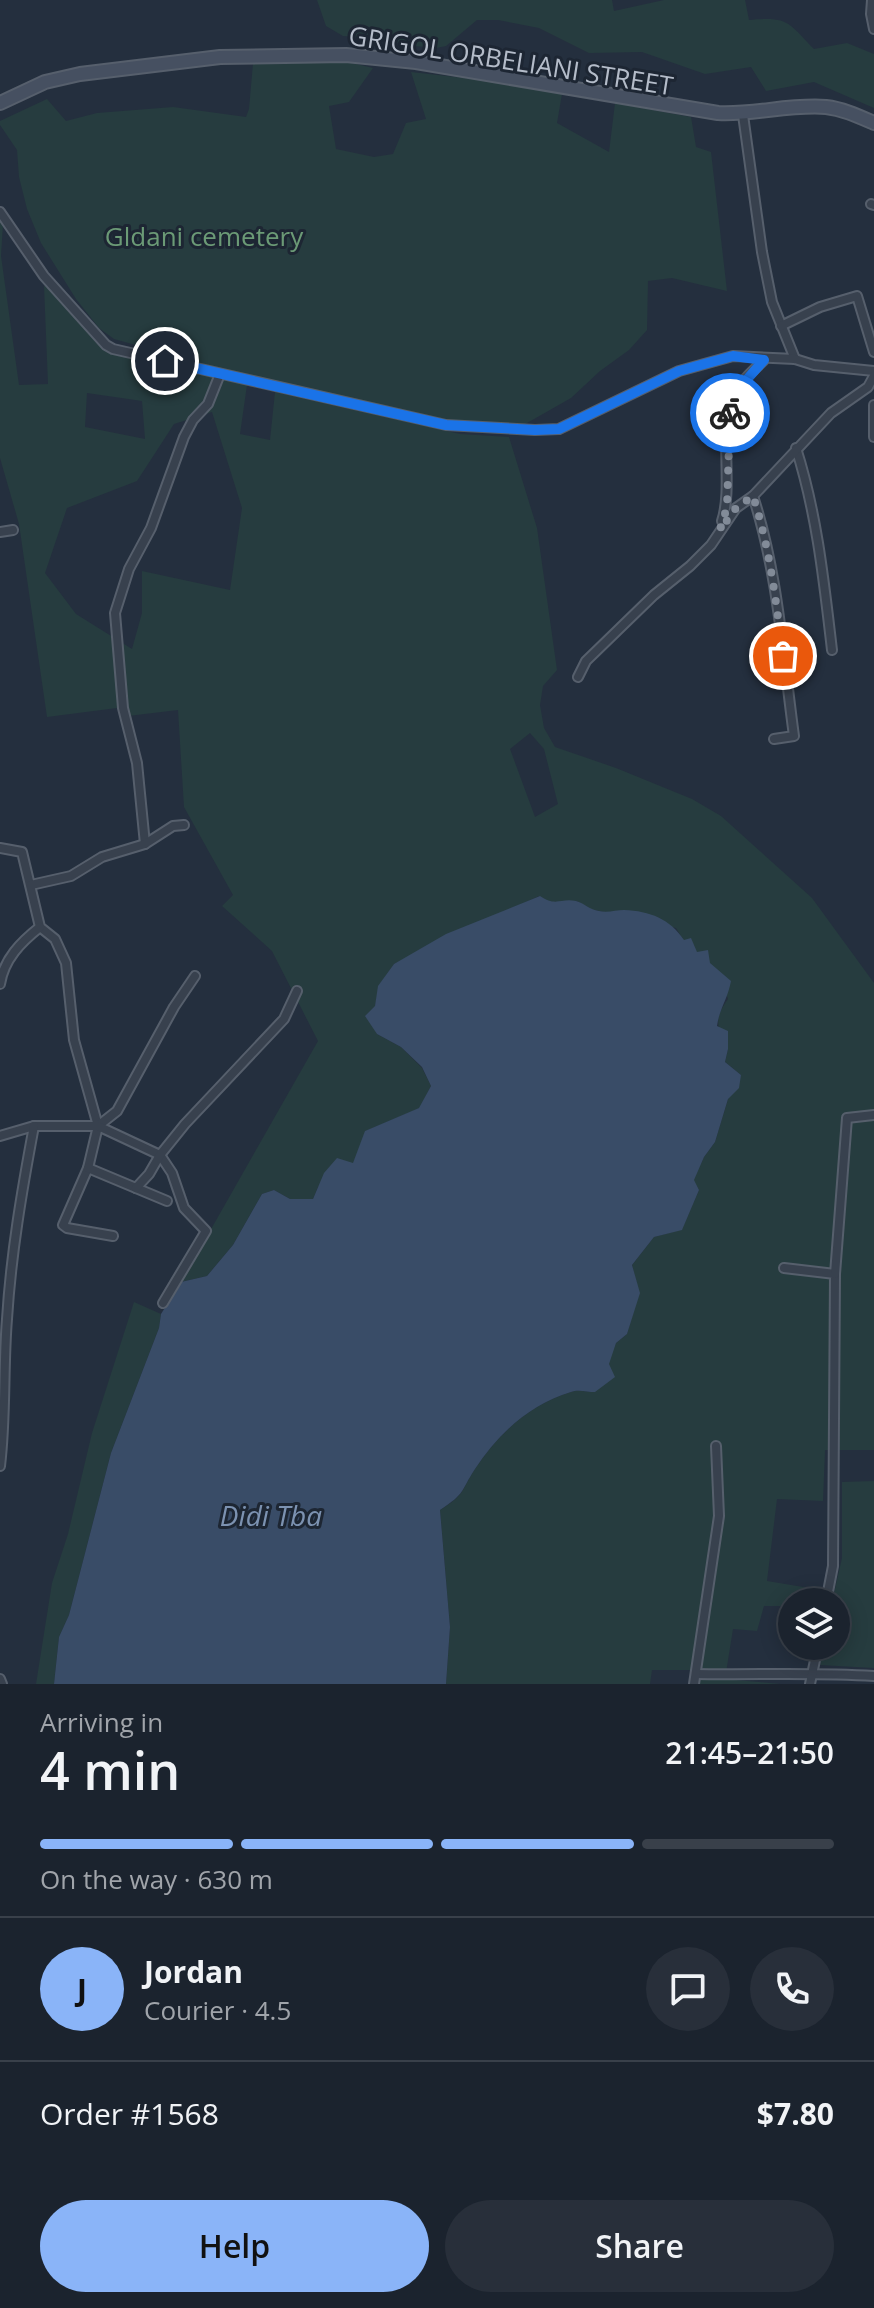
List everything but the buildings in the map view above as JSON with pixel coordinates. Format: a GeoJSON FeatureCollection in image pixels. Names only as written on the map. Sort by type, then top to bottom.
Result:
{"type":"FeatureCollection","features":[{"type":"Feature","properties":{"kind":"main road","name":"GRIGOL ORBELIANI STREET"},"geometry":{"type":"LineString","coordinates":[[0,103],[45,82],[80,74],[220,57],[346,55],[416,62],[682,108],[743,115],[828,107],[874,123]]}},
{"type":"Feature","properties":{"kind":"street"},"geometry":{"type":"LineString","coordinates":[[872,0],[874,29]]}},
{"type":"Feature","properties":{"kind":"street"},"geometry":{"type":"LineString","coordinates":[[743,115],[772,302],[795,359]]}},
{"type":"Feature","properties":{"kind":"street"},"geometry":{"type":"LineString","coordinates":[[0,212],[44,276],[106,345],[446,425],[559,429],[679,371],[733,356],[764,360],[795,359],[874,374],[868,387],[831,413],[753,496],[736,508],[711,545],[690,566],[654,595],[586,661],[578,677]]}},
{"type":"Feature","properties":{"kind":"street"},"geometry":{"type":"LineString","coordinates":[[781,326],[820,307],[857,296],[874,352]]}},
{"type":"Feature","properties":{"kind":"street"},"geometry":{"type":"LineString","coordinates":[[720,530],[727,507],[729,418],[733,395],[764,360]]}},
{"type":"Feature","properties":{"kind":"street"},"geometry":{"type":"LineString","coordinates":[[145,844],[137,763],[123,708],[115,613],[129,569],[151,528],[184,437],[193,420],[208,404],[220,374]]}},
{"type":"Feature","properties":{"kind":"street"},"geometry":{"type":"LineString","coordinates":[[874,405],[874,437]]}},
{"type":"Feature","properties":{"kind":"street"},"geometry":{"type":"LineString","coordinates":[[796,448],[808,484],[823,566],[832,650]]}},
{"type":"Feature","properties":{"kind":"street"},"geometry":{"type":"LineString","coordinates":[[753,496],[771,570],[794,736],[774,739]]}},
{"type":"Feature","properties":{"kind":"street"},"geometry":{"type":"LineString","coordinates":[[0,532],[13,530]]}},
{"type":"Feature","properties":{"kind":"street"},"geometry":{"type":"LineString","coordinates":[[31,885],[71,876],[102,857],[145,844],[173,826],[184,825]]}},
{"type":"Feature","properties":{"kind":"street"},"geometry":{"type":"LineString","coordinates":[[0,848],[22,852],[40,927],[55,939],[66,963],[74,1040],[98,1126],[88,1168],[63,1225],[113,1236]]}},
{"type":"Feature","properties":{"kind":"street"},"geometry":{"type":"LineString","coordinates":[[0,984],[10,957],[22,941],[40,927]]}},
{"type":"Feature","properties":{"kind":"street"},"geometry":{"type":"LineString","coordinates":[[98,1126],[117,1111],[174,1007],[195,976]]}},
{"type":"Feature","properties":{"kind":"street"},"geometry":{"type":"LineString","coordinates":[[136,1188],[185,1124],[284,1019],[297,991]]}},
{"type":"Feature","properties":{"kind":"street"},"geometry":{"type":"LineString","coordinates":[[829,1588],[833,1566],[835,1274],[847,1118],[874,1115]]}},
{"type":"Feature","properties":{"kind":"street"},"geometry":{"type":"LineString","coordinates":[[0,1466],[7,1319],[19,1206],[34,1126]]}},
{"type":"Feature","properties":{"kind":"street"},"geometry":{"type":"LineString","coordinates":[[0,1136],[34,1126],[98,1126],[160,1155],[172,1173],[184,1208],[206,1231],[163,1303]]}},
{"type":"Feature","properties":{"kind":"street"},"geometry":{"type":"LineString","coordinates":[[88,1168],[167,1201]]}},
{"type":"Feature","properties":{"kind":"street"},"geometry":{"type":"LineString","coordinates":[[784,1268],[835,1274]]}},
{"type":"Feature","properties":{"kind":"street"},"geometry":{"type":"LineString","coordinates":[[694,1684],[719,1516],[716,1446]]}},
{"type":"Feature","properties":{"kind":"street"},"geometry":{"type":"LineString","coordinates":[[810,1684],[815,1660]]}},
{"type":"Feature","properties":{"kind":"street"},"geometry":{"type":"LineString","coordinates":[[696,1674],[771,1676],[813,1672],[874,1676]]}},
{"type":"Feature","properties":{"kind":"green space"},"geometry":{"type":"Polygon","coordinates":[[[317,0],[612,0],[614,11],[664,0],[745,0],[749,20],[780,20],[814,49],[847,43],[874,54],[874,108],[814,82],[766,91],[751,67],[705,74],[642,52],[589,53],[539,28],[498,20],[477,20],[446,46],[436,48],[343,36],[326,26],[317,0]]]}},
{"type":"Feature","properties":{"kind":"green space","name":"Gldani cemetery"},"geometry":{"type":"Polygon","coordinates":[[[282,58],[344,61],[373,68],[349,102],[329,106],[336,149],[374,157],[393,154],[406,123],[426,119],[411,72],[491,81],[562,94],[557,123],[609,152],[615,103],[691,117],[696,147],[711,152],[727,291],[672,278],[648,281],[647,330],[629,350],[571,398],[520,427],[454,423],[407,413],[244,375],[114,339],[99,328],[76,299],[41,243],[27,209],[19,177],[17,150],[0,121],[47,99],[66,121],[97,113],[173,107],[246,117],[253,63],[282,58]]]}},
{"type":"Feature","properties":{"kind":"green space"},"geometry":{"type":"Polygon","coordinates":[[[0,219],[3,224],[1,256],[19,385],[48,384],[44,286],[50,287],[104,347],[247,385],[240,434],[270,440],[275,392],[460,434],[509,437],[537,528],[557,670],[543,686],[540,705],[544,728],[555,747],[692,799],[721,816],[812,898],[874,983],[874,1450],[825,1450],[823,1501],[777,1499],[767,1581],[809,1588],[778,1588],[778,1606],[764,1606],[757,1631],[733,1629],[725,1679],[780,1684],[696,1684],[722,1521],[715,1519],[692,1670],[652,1670],[650,1684],[446,1684],[450,1627],[440,1510],[459,1496],[494,1444],[529,1412],[574,1391],[595,1392],[616,1343],[627,1334],[639,1293],[632,1265],[654,1237],[682,1229],[699,1190],[693,1180],[715,1142],[728,1099],[741,1075],[725,1062],[728,1049],[718,1024],[728,999],[720,974],[684,941],[676,928],[590,909],[577,901],[549,903],[539,896],[394,964],[379,986],[372,1023],[377,1034],[401,1047],[422,1068],[431,1086],[420,1108],[366,1131],[353,1164],[318,1187],[313,1199],[290,1199],[274,1190],[262,1194],[233,1245],[207,1276],[181,1282],[318,1041],[272,951],[222,906],[233,895],[184,807],[178,710],[128,716],[126,704],[117,708],[47,717],[19,524],[0,458],[0,219]],[[87,393],[85,427],[145,439],[142,401],[87,393]],[[212,412],[174,424],[137,481],[67,508],[45,573],[76,614],[132,649],[142,613],[142,571],[230,590],[242,508],[212,412]],[[530,733],[510,749],[535,817],[558,804],[544,749],[530,733]]]}},
{"type":"Feature","properties":{"kind":"green space"},"geometry":{"type":"Polygon","coordinates":[[[134,1302],[161,1314],[159,1328],[111,1453],[69,1615],[59,1637],[54,1684],[36,1684],[52,1583],[68,1534],[92,1433],[134,1302]]]}},
{"type":"Feature","properties":{"kind":"green space"},"geometry":{"type":"Polygon","coordinates":[[[874,1481],[874,1668],[820,1665],[821,1660],[850,1660],[850,1588],[835,1588],[842,1558],[842,1482],[874,1481]]]}},
{"type":"Feature","properties":{"kind":"water","name":"Didi Tba"},"geometry":{"type":"Polygon","coordinates":[[[540,896],[554,902],[576,901],[599,911],[624,910],[651,914],[666,922],[684,940],[691,938],[697,952],[708,950],[710,963],[731,981],[717,1026],[728,1031],[725,1062],[741,1075],[739,1088],[728,1099],[715,1142],[694,1180],[699,1190],[682,1230],[654,1237],[632,1265],[640,1293],[627,1334],[616,1343],[609,1364],[615,1377],[595,1392],[574,1391],[529,1412],[494,1444],[459,1496],[440,1510],[450,1627],[446,1684],[54,1684],[59,1637],[69,1615],[111,1453],[159,1328],[161,1314],[181,1282],[207,1276],[233,1245],[262,1194],[274,1190],[290,1199],[313,1199],[324,1173],[337,1158],[353,1163],[365,1131],[419,1108],[431,1086],[422,1067],[401,1047],[377,1034],[365,1016],[375,1006],[378,986],[394,964],[446,934],[540,896]]]}},
{"type":"Feature","properties":{"kind":"way so far"},"geometry":{"type":"LineString","coordinates":[[730,413],[727,507],[720,530],[736,508],[753,496],[771,570],[783,656]]}},
{"type":"Feature","properties":{"kind":"route"},"geometry":{"type":"LineString","coordinates":[[165,361],[446,425],[535,430],[559,429],[679,371],[733,356],[764,360],[740,384],[733,395],[730,413]]}}]}
